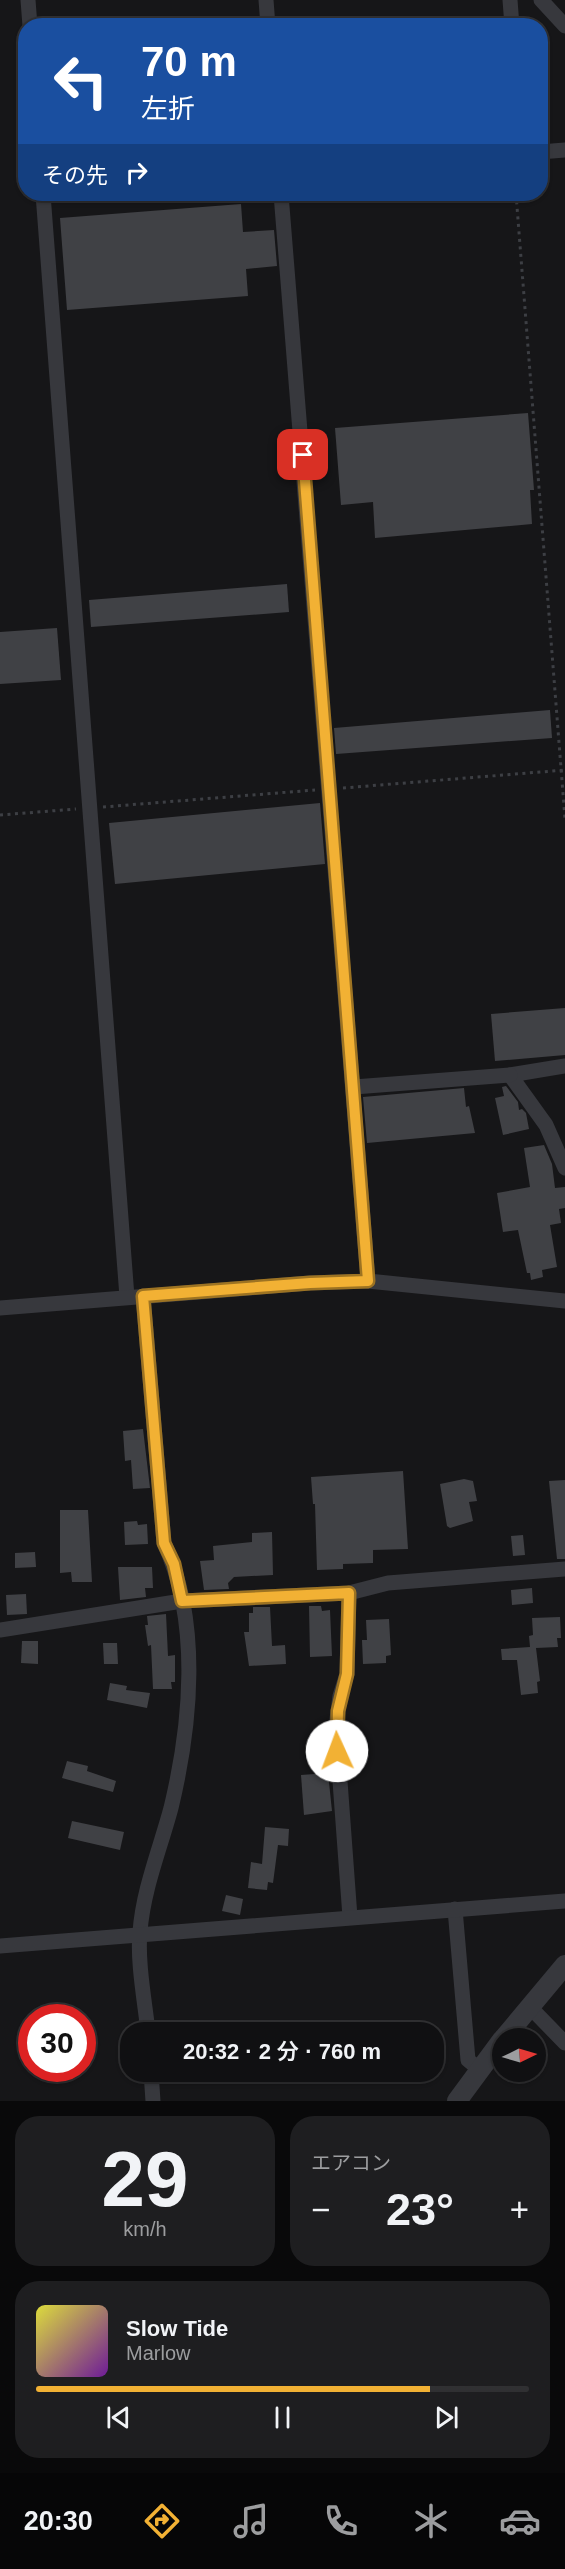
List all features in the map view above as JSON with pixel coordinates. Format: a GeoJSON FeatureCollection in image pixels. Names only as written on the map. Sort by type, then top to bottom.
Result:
{"type":"FeatureCollection","features":[{"type":"Feature","properties":{"kind":"street"},"geometry":{"type":"LineString","coordinates":[[28,0],[29,18]]}},
{"type":"Feature","properties":{"kind":"street"},"geometry":{"type":"LineString","coordinates":[[266,0],[267,18]]}},
{"type":"Feature","properties":{"kind":"street"},"geometry":{"type":"LineString","coordinates":[[510,0],[511,18]]}},
{"type":"Feature","properties":{"kind":"street"},"geometry":{"type":"LineString","coordinates":[[541,0],[565,26]]}},
{"type":"Feature","properties":{"kind":"street"},"geometry":{"type":"LineString","coordinates":[[548,151],[565,150]]}},
{"type":"Feature","properties":{"kind":"street"},"geometry":{"type":"LineString","coordinates":[[44,201],[127,1297]]}},
{"type":"Feature","properties":{"kind":"street"},"geometry":{"type":"LineString","coordinates":[[282,201],[368,1281]]}},
{"type":"Feature","properties":{"kind":"street"},"geometry":{"type":"LineString","coordinates":[[354,1087],[510,1075],[565,1066]]}},
{"type":"Feature","properties":{"kind":"street"},"geometry":{"type":"LineString","coordinates":[[510,1075],[546,1125],[565,1168]]}},
{"type":"Feature","properties":{"kind":"street"},"geometry":{"type":"LineString","coordinates":[[0,1308],[310,1283],[368,1281],[565,1301]]}},
{"type":"Feature","properties":{"kind":"street"},"geometry":{"type":"LineString","coordinates":[[143,1296],[164,1543],[174,1564],[185,1609],[188,1681],[181,1761],[143,1905],[139,1935],[147,2022]]}},
{"type":"Feature","properties":{"kind":"street"},"geometry":{"type":"LineString","coordinates":[[0,1630],[182,1601],[349,1593],[388,1583],[565,1569]]}},
{"type":"Feature","properties":{"kind":"street"},"geometry":{"type":"LineString","coordinates":[[349,1593],[347,1674],[340,1695],[336,1727],[350,1917]]}},
{"type":"Feature","properties":{"kind":"street"},"geometry":{"type":"LineString","coordinates":[[0,1946],[565,1901]]}},
{"type":"Feature","properties":{"kind":"street"},"geometry":{"type":"LineString","coordinates":[[455,1910],[468,2060],[479,2069]]}},
{"type":"Feature","properties":{"kind":"street"},"geometry":{"type":"LineString","coordinates":[[512,2028],[565,1965]]}},
{"type":"Feature","properties":{"kind":"street"},"geometry":{"type":"LineString","coordinates":[[529,2006],[565,2043]]}},
{"type":"Feature","properties":{"kind":"street"},"geometry":{"type":"LineString","coordinates":[[457,2101],[492,2053]]}},
{"type":"Feature","properties":{"kind":"street"},"geometry":{"type":"LineString","coordinates":[[152,2082],[153,2101]]}},
{"type":"Feature","properties":{"kind":"path"},"geometry":{"type":"LineString","coordinates":[[517,201],[563,770],[565,819]]}},
{"type":"Feature","properties":{"kind":"path"},"geometry":{"type":"LineString","coordinates":[[0,815],[563,770]]}},
{"type":"Feature","properties":{"kind":"building"},"geometry":{"type":"Polygon","coordinates":[[[241,204],[243,232],[274,230],[277,266],[246,269],[248,296],[67,310],[60,218],[241,204]]]}},
{"type":"Feature","properties":{"kind":"building"},"geometry":{"type":"Polygon","coordinates":[[[528,413],[534,490],[530,490],[532,524],[375,538],[373,502],[341,505],[335,428],[528,413]]]}},
{"type":"Feature","properties":{"kind":"building"},"geometry":{"type":"Polygon","coordinates":[[[287,584],[289,612],[91,627],[89,600],[287,584]]]}},
{"type":"Feature","properties":{"kind":"building"},"geometry":{"type":"Polygon","coordinates":[[[57,628],[61,680],[0,684],[0,632],[57,628]]]}},
{"type":"Feature","properties":{"kind":"building"},"geometry":{"type":"Polygon","coordinates":[[[550,710],[552,738],[336,754],[334,728],[550,710]]]}},
{"type":"Feature","properties":{"kind":"building"},"geometry":{"type":"Polygon","coordinates":[[[320,803],[325,864],[115,884],[109,823],[320,803]]]}},
{"type":"Feature","properties":{"kind":"building"},"geometry":{"type":"Polygon","coordinates":[[[565,1008],[565,1055],[495,1061],[491,1014],[565,1008]]]}},
{"type":"Feature","properties":{"kind":"building"},"geometry":{"type":"Polygon","coordinates":[[[506,1086],[518,1102],[519,1110],[522,1109],[526,1113],[529,1129],[503,1135],[495,1098],[504,1096],[502,1087],[506,1086]]]}},
{"type":"Feature","properties":{"kind":"building"},"geometry":{"type":"Polygon","coordinates":[[[464,1088],[466,1107],[469,1106],[475,1133],[367,1143],[363,1097],[464,1088]]]}},
{"type":"Feature","properties":{"kind":"building"},"geometry":{"type":"Polygon","coordinates":[[[544,1145],[552,1164],[555,1188],[565,1187],[565,1208],[559,1209],[561,1223],[550,1225],[557,1267],[542,1270],[543,1277],[531,1280],[530,1273],[527,1273],[518,1230],[503,1232],[497,1193],[530,1187],[524,1148],[544,1145]]]}},
{"type":"Feature","properties":{"kind":"building"},"geometry":{"type":"Polygon","coordinates":[[[143,1429],[150,1488],[133,1489],[131,1460],[125,1461],[123,1431],[143,1429]]]}},
{"type":"Feature","properties":{"kind":"building"},"geometry":{"type":"Polygon","coordinates":[[[403,1471],[408,1549],[373,1550],[373,1563],[343,1564],[343,1569],[317,1570],[315,1504],[313,1504],[311,1477],[403,1471]]]}},
{"type":"Feature","properties":{"kind":"building"},"geometry":{"type":"Polygon","coordinates":[[[464,1479],[473,1481],[477,1501],[469,1502],[473,1521],[450,1528],[447,1526],[440,1484],[464,1479]]]}},
{"type":"Feature","properties":{"kind":"building"},"geometry":{"type":"Polygon","coordinates":[[[565,1480],[565,1559],[557,1559],[549,1481],[565,1480]]]}},
{"type":"Feature","properties":{"kind":"building"},"geometry":{"type":"Polygon","coordinates":[[[60,1510],[88,1510],[92,1582],[72,1582],[71,1572],[60,1573],[60,1510]]]}},
{"type":"Feature","properties":{"kind":"building"},"geometry":{"type":"Polygon","coordinates":[[[137,1521],[138,1525],[147,1524],[148,1544],[125,1545],[124,1522],[137,1521]]]}},
{"type":"Feature","properties":{"kind":"building"},"geometry":{"type":"Polygon","coordinates":[[[272,1532],[273,1575],[234,1577],[228,1583],[229,1589],[204,1590],[200,1561],[214,1560],[213,1546],[252,1542],[252,1533],[272,1532]]]}},
{"type":"Feature","properties":{"kind":"building"},"geometry":{"type":"Polygon","coordinates":[[[523,1535],[525,1555],[513,1556],[511,1536],[523,1535]]]}},
{"type":"Feature","properties":{"kind":"building"},"geometry":{"type":"Polygon","coordinates":[[[35,1552],[36,1567],[15,1568],[15,1553],[35,1552]]]}},
{"type":"Feature","properties":{"kind":"building"},"geometry":{"type":"Polygon","coordinates":[[[118,1567],[152,1567],[153,1588],[145,1588],[146,1597],[120,1600],[118,1567]]]}},
{"type":"Feature","properties":{"kind":"building"},"geometry":{"type":"Polygon","coordinates":[[[532,1588],[533,1603],[512,1605],[511,1590],[532,1588]]]}},
{"type":"Feature","properties":{"kind":"building"},"geometry":{"type":"Polygon","coordinates":[[[26,1594],[27,1614],[7,1615],[6,1595],[26,1594]]]}},
{"type":"Feature","properties":{"kind":"building"},"geometry":{"type":"Polygon","coordinates":[[[309,1606],[321,1606],[322,1611],[330,1610],[332,1656],[310,1657],[309,1606]]]}},
{"type":"Feature","properties":{"kind":"building"},"geometry":{"type":"Polygon","coordinates":[[[253,1607],[270,1607],[272,1646],[285,1645],[286,1664],[249,1666],[244,1632],[249,1632],[249,1613],[253,1613],[253,1607]]]}},
{"type":"Feature","properties":{"kind":"building"},"geometry":{"type":"Polygon","coordinates":[[[166,1614],[168,1656],[175,1655],[175,1682],[171,1682],[172,1689],[153,1689],[151,1645],[148,1646],[145,1625],[148,1625],[147,1616],[166,1614]]]}},
{"type":"Feature","properties":{"kind":"building"},"geometry":{"type":"Polygon","coordinates":[[[560,1617],[561,1638],[557,1638],[558,1647],[536,1648],[540,1681],[537,1682],[538,1693],[521,1695],[517,1660],[502,1660],[501,1649],[530,1647],[529,1636],[533,1635],[532,1618],[560,1617]]]}},
{"type":"Feature","properties":{"kind":"building"},"geometry":{"type":"Polygon","coordinates":[[[389,1619],[391,1655],[386,1656],[386,1663],[363,1664],[362,1640],[367,1640],[366,1620],[389,1619]]]}},
{"type":"Feature","properties":{"kind":"building"},"geometry":{"type":"Polygon","coordinates":[[[22,1641],[38,1641],[38,1664],[21,1663],[22,1641]]]}},
{"type":"Feature","properties":{"kind":"building"},"geometry":{"type":"Polygon","coordinates":[[[103,1643],[117,1643],[118,1664],[104,1664],[103,1643]]]}},
{"type":"Feature","properties":{"kind":"building"},"geometry":{"type":"Polygon","coordinates":[[[110,1683],[127,1686],[126,1690],[150,1693],[147,1708],[107,1700],[110,1683]]]}},
{"type":"Feature","properties":{"kind":"building"},"geometry":{"type":"Polygon","coordinates":[[[67,1761],[88,1766],[87,1771],[116,1781],[113,1792],[62,1778],[67,1761]]]}},
{"type":"Feature","properties":{"kind":"building"},"geometry":{"type":"Polygon","coordinates":[[[328,1773],[332,1811],[304,1815],[301,1775],[328,1773]]]}},
{"type":"Feature","properties":{"kind":"building"},"geometry":{"type":"Polygon","coordinates":[[[72,1821],[124,1832],[120,1850],[68,1838],[72,1821]]]}},
{"type":"Feature","properties":{"kind":"building"},"geometry":{"type":"Polygon","coordinates":[[[265,1827],[289,1829],[288,1846],[278,1845],[273,1883],[268,1882],[267,1890],[248,1888],[251,1862],[262,1864],[265,1827]]]}},
{"type":"Feature","properties":{"kind":"building"},"geometry":{"type":"Polygon","coordinates":[[[226,1895],[243,1899],[240,1915],[222,1911],[226,1895]]]}},
{"type":"Feature","properties":{"kind":"route"},"geometry":{"type":"LineString","coordinates":[[303,455],[368,1281],[310,1283],[143,1296],[164,1543],[174,1564],[182,1601],[349,1593],[347,1674],[340,1695],[336,1727],[337,1751]]}}]}
